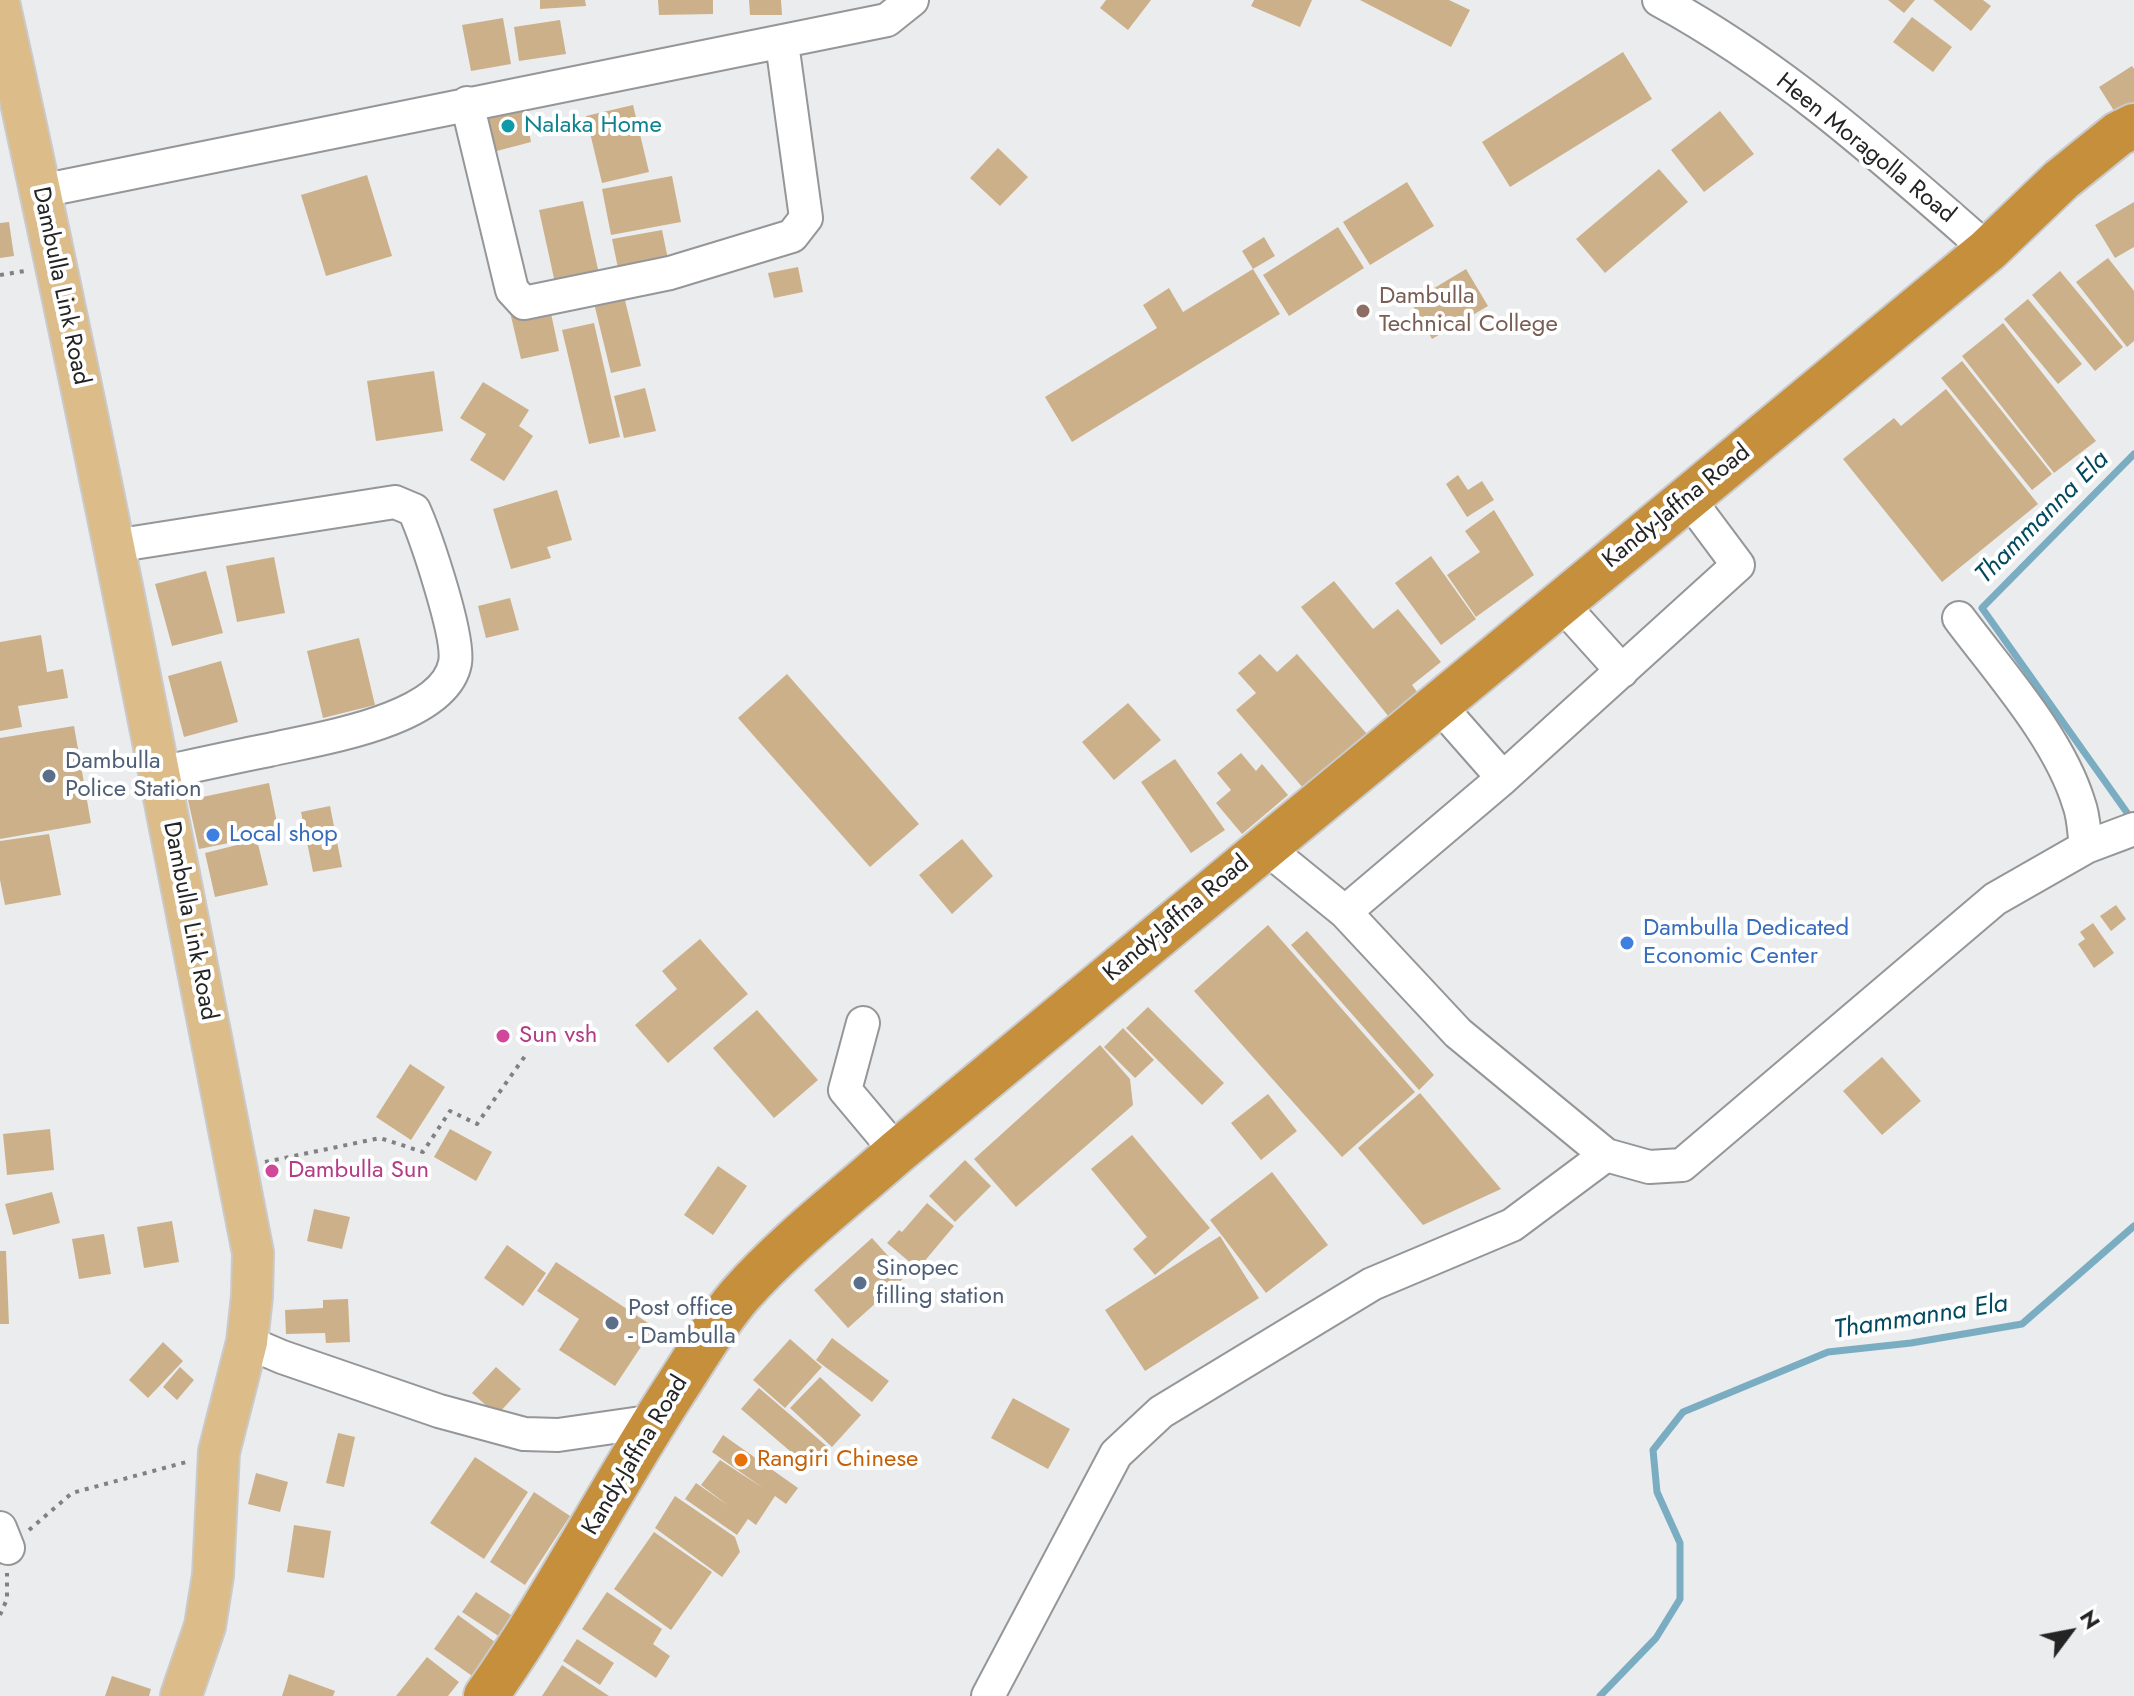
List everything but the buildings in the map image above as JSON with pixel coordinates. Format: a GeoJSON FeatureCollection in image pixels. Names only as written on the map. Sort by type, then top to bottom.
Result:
{"type":"FeatureCollection","features":[{"type":"Feature","properties":{"kind":"highway","name":"Kandy-Jaffna Road"},"geometry":{"type":"LineString","coordinates":[[486,1696],[524,1642],[655,1421],[740,1296],[792,1245],[897,1152],[1988,250],[2061,180],[2118,134],[2134,126]]}},
{"type":"Feature","properties":{"kind":"highway","name":"Kandy-Jaffna Road"},"geometry":{"type":"LineString","coordinates":[[1988,250],[2095,178],[2134,156]]}},
{"type":"Feature","properties":{"kind":"main road","name":"Dambulla Link Road"},"geometry":{"type":"LineString","coordinates":[[0,7],[114,546],[253,1253],[247,1342],[219,1452],[213,1575],[205,1626],[181,1696]]}},
{"type":"Feature","properties":{"kind":"street"},"geometry":{"type":"LineString","coordinates":[[41,191],[887,20],[912,0]]}},
{"type":"Feature","properties":{"kind":"street","name":"Heen Moragolla Road"},"geometry":{"type":"LineString","coordinates":[[1659,0],[1707,26],[1837,119],[1988,250]]}},
{"type":"Feature","properties":{"kind":"street"},"geometry":{"type":"LineString","coordinates":[[467,103],[512,290],[524,303],[670,273],[792,236],[806,218],[782,43]]}},
{"type":"Feature","properties":{"kind":"street"},"geometry":{"type":"LineString","coordinates":[[1345,912],[1503,778],[1738,565],[1688,498]]}},
{"type":"Feature","properties":{"kind":"street"},"geometry":{"type":"LineString","coordinates":[[114,546],[395,502],[414,510],[425,533],[455,641],[455,663],[446,684],[402,715],[363,730],[160,773]]}},
{"type":"Feature","properties":{"kind":"street"},"geometry":{"type":"LineString","coordinates":[[1560,602],[1622,671]]}},
{"type":"Feature","properties":{"kind":"street"},"geometry":{"type":"LineString","coordinates":[[1959,618],[2043,732],[2066,769],[2095,843]]}},
{"type":"Feature","properties":{"kind":"street"},"geometry":{"type":"LineString","coordinates":[[1437,703],[1503,778]]}},
{"type":"Feature","properties":{"kind":"street"},"geometry":{"type":"LineString","coordinates":[[1265,847],[1345,912],[1458,1033],[1606,1155],[1649,1167],[1682,1165],[1995,899],[2095,843],[2134,829]]}},
{"type":"Feature","properties":{"kind":"street"},"geometry":{"type":"LineString","coordinates":[[863,1023],[845,1090],[897,1152]]}},
{"type":"Feature","properties":{"kind":"street"},"geometry":{"type":"LineString","coordinates":[[988,1696],[1116,1454],[1161,1412],[1372,1284],[1512,1225],[1606,1155]]}},
{"type":"Feature","properties":{"kind":"street"},"geometry":{"type":"LineString","coordinates":[[247,1342],[439,1411],[524,1434],[558,1435],[655,1421]]}},
{"type":"Feature","properties":{"kind":"path"},"geometry":{"type":"LineString","coordinates":[[236,1168],[380,1138],[423,1152],[450,1111],[477,1124],[525,1056]]}},
{"type":"Feature","properties":{"kind":"path"},"geometry":{"type":"LineString","coordinates":[[0,1615],[7,1599],[4,1538],[72,1493],[219,1452]]}},
{"type":"Feature","properties":{"kind":"waterway","name":"Thammanna Ela"},"geometry":{"type":"LineString","coordinates":[[2129,821],[2128,814],[1982,608],[2134,454]]}},
{"type":"Feature","properties":{"kind":"waterway","name":"Thammanna Ela"},"geometry":{"type":"LineString","coordinates":[[1600,1696],[1656,1638],[1680,1599],[1680,1543],[1657,1492],[1653,1450],[1683,1412],[1828,1352],[1911,1343],[2022,1324],[2134,1226]]}},
{"type":"Feature","properties":{"kind":"place","name":"Nalaka Home"},"geometry":{"type":"Point","coordinates":[508,126]}},
{"type":"Feature","properties":{"kind":"place","name":"Dambulla Technical College"},"geometry":{"type":"Point","coordinates":[1363,311]}},
{"type":"Feature","properties":{"kind":"place","name":"Dambulla Police Station"},"geometry":{"type":"Point","coordinates":[49,776]}},
{"type":"Feature","properties":{"kind":"place","name":"Local shop"},"geometry":{"type":"Point","coordinates":[213,835]}},
{"type":"Feature","properties":{"kind":"place","name":"Dambulla Dedicated Economic Center"},"geometry":{"type":"Point","coordinates":[1627,943]}},
{"type":"Feature","properties":{"kind":"place","name":"Sun vsh"},"geometry":{"type":"Point","coordinates":[503,1036]}},
{"type":"Feature","properties":{"kind":"place","name":"Dambulla Sun"},"geometry":{"type":"Point","coordinates":[272,1171]}},
{"type":"Feature","properties":{"kind":"place","name":"Sinopec filling station"},"geometry":{"type":"Point","coordinates":[860,1283]}},
{"type":"Feature","properties":{"kind":"place","name":"Post office - Dambulla"},"geometry":{"type":"Point","coordinates":[612,1323]}},
{"type":"Feature","properties":{"kind":"place","name":"Rangiri Chinese"},"geometry":{"type":"Point","coordinates":[741,1460]}}]}
